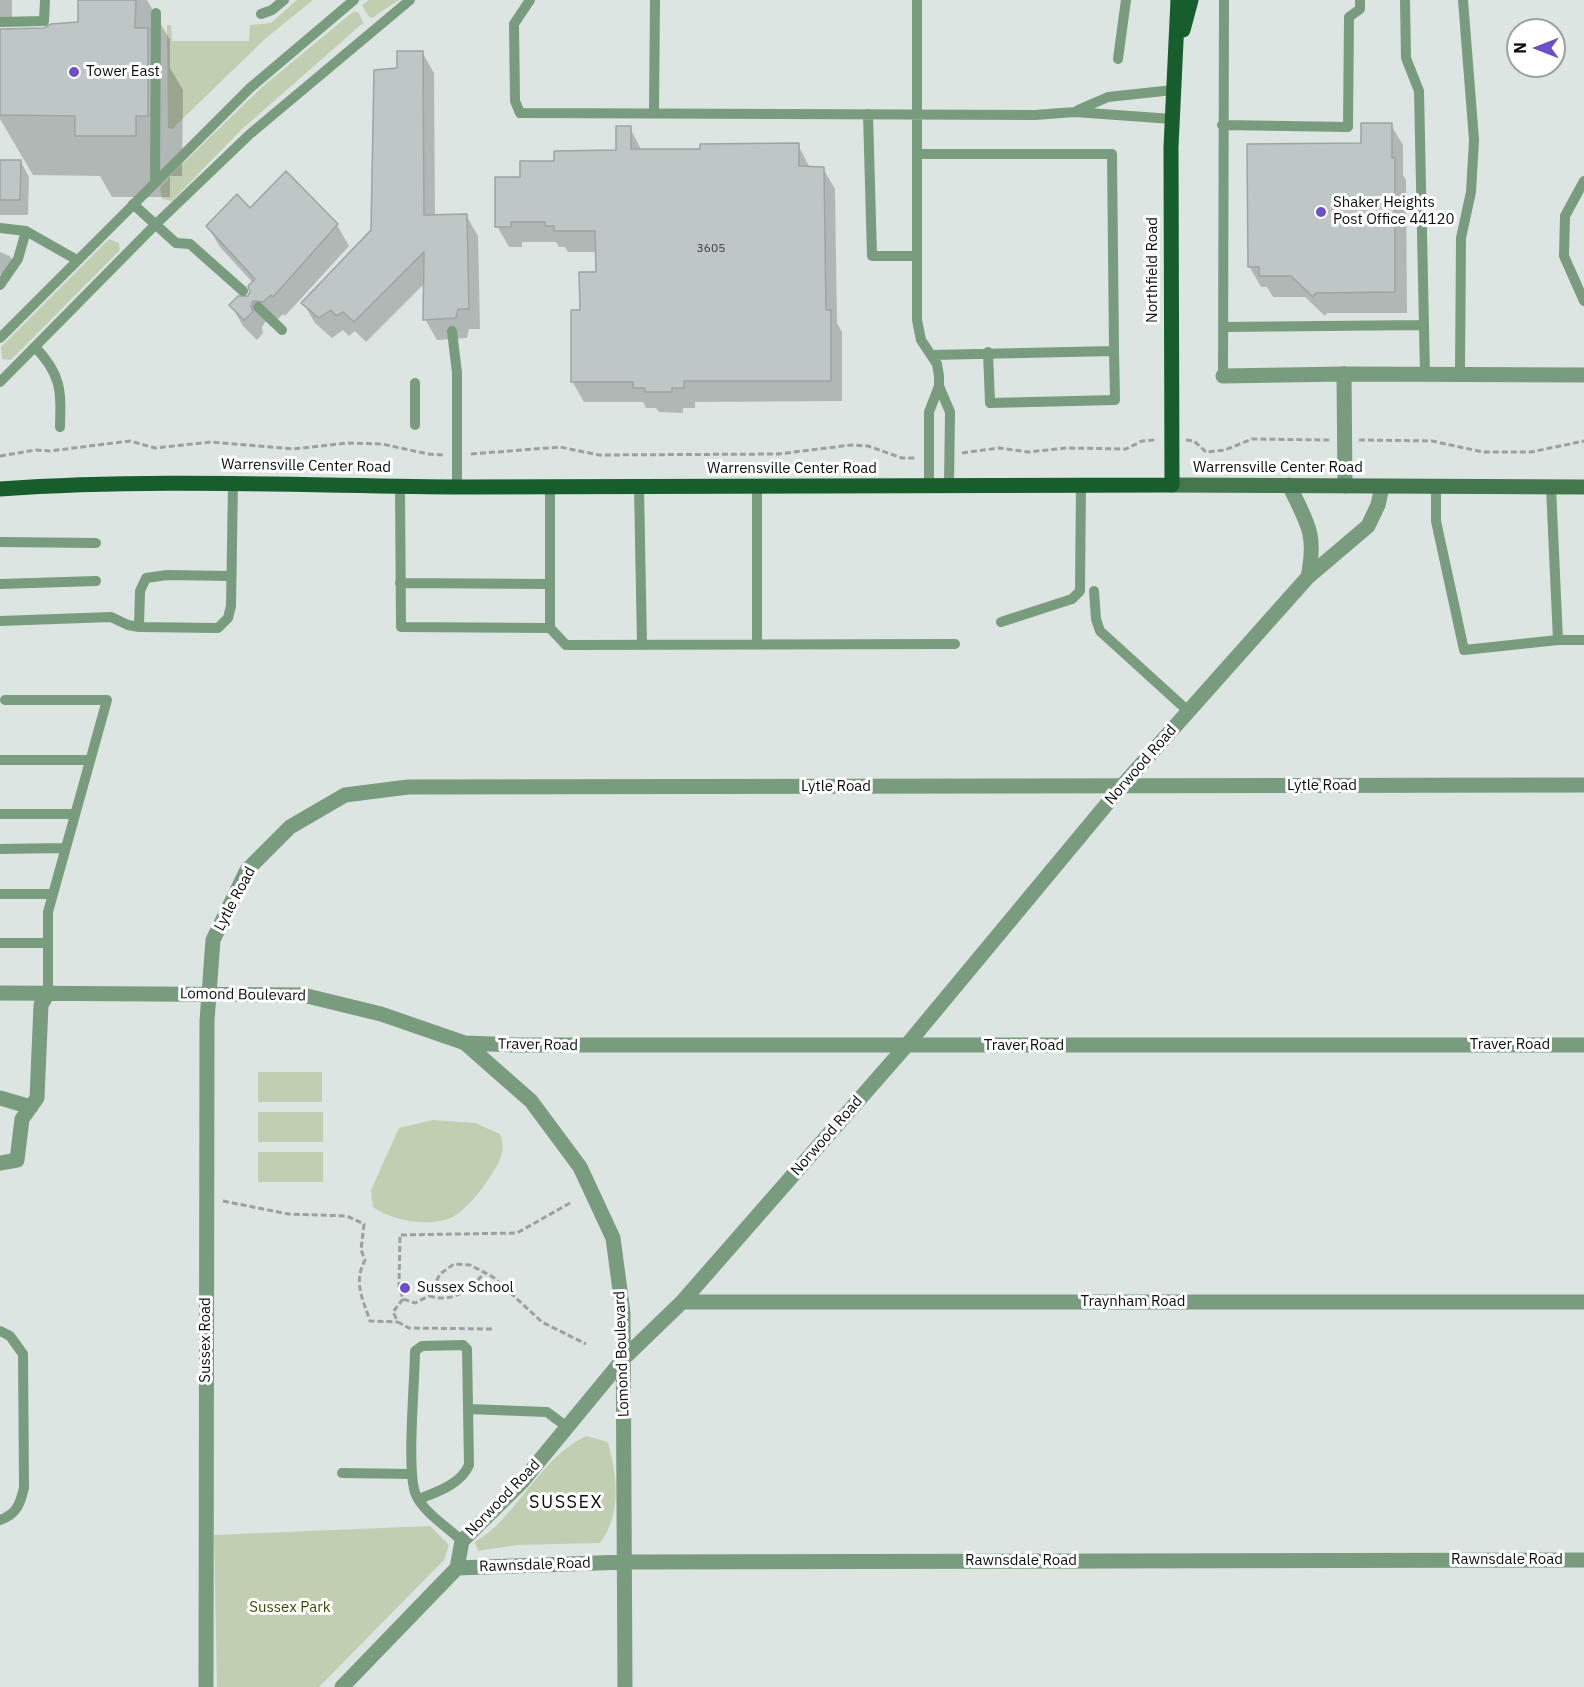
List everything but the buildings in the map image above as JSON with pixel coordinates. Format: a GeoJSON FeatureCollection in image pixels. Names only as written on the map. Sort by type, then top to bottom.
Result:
{"type":"FeatureCollection","features":[{"type":"Feature","properties":{"kind":"main road","name":"Northfield Road"},"geometry":{"type":"LineString","coordinates":[[1172,485],[1172,119],[1178,0]]}},
{"type":"Feature","properties":{"kind":"main road","name":"Northfield Road"},"geometry":{"type":"LineString","coordinates":[[1176,56],[1191,0]]}},
{"type":"Feature","properties":{"kind":"main road","name":"Warrensville Center Road"},"geometry":{"type":"LineString","coordinates":[[0,489],[67,485],[233,483],[457,487],[1081,485],[1584,487]]}},
{"type":"Feature","properties":{"kind":"street"},"geometry":{"type":"LineString","coordinates":[[1344,374],[1346,486]]}},
{"type":"Feature","properties":{"kind":"street"},"geometry":{"type":"LineString","coordinates":[[1222,376],[1584,375]]}},
{"type":"Feature","properties":{"kind":"street"},"geometry":{"type":"LineString","coordinates":[[1289,485],[1311,530],[1314,550],[1308,577]]}},
{"type":"Feature","properties":{"kind":"street","name":"Norwood Road"},"geometry":{"type":"LineString","coordinates":[[457,1568],[462,1541],[521,1483],[624,1358],[682,1302],[906,1046],[1121,787],[1308,577],[1368,526],[1383,487]]}},
{"type":"Feature","properties":{"kind":"street","name":"Lytle Road"},"geometry":{"type":"LineString","coordinates":[[208,993],[213,940],[247,870],[290,827],[345,795],[408,787],[1584,785]]}},
{"type":"Feature","properties":{"kind":"street","name":"Lomond Boulevard"},"geometry":{"type":"LineString","coordinates":[[0,993],[303,995],[381,1014],[465,1043],[531,1101],[580,1167],[612,1238],[623,1313],[625,1687]]}},
{"type":"Feature","properties":{"kind":"street"},"geometry":{"type":"LineString","coordinates":[[0,1163],[17,1160],[22,1119],[38,1098],[41,1005],[48,993]]}},
{"type":"Feature","properties":{"kind":"street","name":"Sussex Road"},"geometry":{"type":"LineString","coordinates":[[206,1687],[208,993]]}},
{"type":"Feature","properties":{"kind":"street","name":"Traver Road"},"geometry":{"type":"LineString","coordinates":[[465,1043],[906,1046],[1584,1045]]}},
{"type":"Feature","properties":{"kind":"street"},"geometry":{"type":"LineString","coordinates":[[0,1098],[31,1107]]}},
{"type":"Feature","properties":{"kind":"street","name":"Traynham Road"},"geometry":{"type":"LineString","coordinates":[[682,1302],[1584,1302]]}},
{"type":"Feature","properties":{"kind":"street","name":"Rawnsdale Road"},"geometry":{"type":"LineString","coordinates":[[457,1568],[625,1562],[1584,1560]]}},
{"type":"Feature","properties":{"kind":"street"},"geometry":{"type":"LineString","coordinates":[[342,1687],[457,1568]]}},
{"type":"Feature","properties":{"kind":"lane"},"geometry":{"type":"LineString","coordinates":[[0,22],[44,21],[45,0]]}},
{"type":"Feature","properties":{"kind":"lane"},"geometry":{"type":"LineString","coordinates":[[261,14],[272,10],[284,0]]}},
{"type":"Feature","properties":{"kind":"lane"},"geometry":{"type":"LineString","coordinates":[[2,332],[250,88],[354,0]]}},
{"type":"Feature","properties":{"kind":"lane"},"geometry":{"type":"LineString","coordinates":[[0,381],[249,134],[410,0]]}},
{"type":"Feature","properties":{"kind":"lane"},"geometry":{"type":"LineString","coordinates":[[530,0],[514,24],[515,101],[520,113],[1035,115],[1075,112],[1172,119]]}},
{"type":"Feature","properties":{"kind":"lane"},"geometry":{"type":"LineString","coordinates":[[654,113],[655,0]]}},
{"type":"Feature","properties":{"kind":"lane"},"geometry":{"type":"LineString","coordinates":[[917,0],[917,324],[923,345],[937,364],[939,386],[950,412],[949,486]]}},
{"type":"Feature","properties":{"kind":"lane"},"geometry":{"type":"LineString","coordinates":[[1118,59],[1126,0]]}},
{"type":"Feature","properties":{"kind":"lane"},"geometry":{"type":"LineString","coordinates":[[1222,376],[1224,0]]}},
{"type":"Feature","properties":{"kind":"lane"},"geometry":{"type":"LineString","coordinates":[[1222,125],[1348,127],[1349,17],[1360,9],[1360,0]]}},
{"type":"Feature","properties":{"kind":"lane"},"geometry":{"type":"LineString","coordinates":[[1405,0],[1406,58],[1419,91],[1425,374]]}},
{"type":"Feature","properties":{"kind":"lane"},"geometry":{"type":"LineString","coordinates":[[1460,374],[1461,238],[1471,192],[1474,140],[1463,0]]}},
{"type":"Feature","properties":{"kind":"lane"},"geometry":{"type":"LineString","coordinates":[[155,182],[156,13]]}},
{"type":"Feature","properties":{"kind":"lane"},"geometry":{"type":"LineString","coordinates":[[1075,112],[1108,97],[1173,90]]}},
{"type":"Feature","properties":{"kind":"lane"},"geometry":{"type":"LineString","coordinates":[[868,114],[872,256],[917,256]]}},
{"type":"Feature","properties":{"kind":"lane"},"geometry":{"type":"LineString","coordinates":[[917,154],[1112,154],[1115,400],[990,403],[988,352]]}},
{"type":"Feature","properties":{"kind":"lane"},"geometry":{"type":"LineString","coordinates":[[1584,181],[1565,216],[1564,246],[1564,256],[1584,301]]}},
{"type":"Feature","properties":{"kind":"lane"},"geometry":{"type":"LineString","coordinates":[[133,204],[176,243],[190,244],[243,291]]}},
{"type":"Feature","properties":{"kind":"lane"},"geometry":{"type":"LineString","coordinates":[[0,228],[26,231],[77,260]]}},
{"type":"Feature","properties":{"kind":"lane"},"geometry":{"type":"LineString","coordinates":[[0,285],[18,260],[26,231]]}},
{"type":"Feature","properties":{"kind":"lane"},"geometry":{"type":"LineString","coordinates":[[258,307],[282,330]]}},
{"type":"Feature","properties":{"kind":"lane"},"geometry":{"type":"LineString","coordinates":[[1222,327],[1424,325]]}},
{"type":"Feature","properties":{"kind":"lane"},"geometry":{"type":"LineString","coordinates":[[452,331],[457,373],[457,487]]}},
{"type":"Feature","properties":{"kind":"lane"},"geometry":{"type":"LineString","coordinates":[[35,347],[57,376],[60,390],[60,427]]}},
{"type":"Feature","properties":{"kind":"lane"},"geometry":{"type":"LineString","coordinates":[[932,355],[1114,351]]}},
{"type":"Feature","properties":{"kind":"lane"},"geometry":{"type":"LineString","coordinates":[[415,425],[416,382]]}},
{"type":"Feature","properties":{"kind":"lane"},"geometry":{"type":"LineString","coordinates":[[929,486],[929,412],[939,386]]}},
{"type":"Feature","properties":{"kind":"lane"},"geometry":{"type":"LineString","coordinates":[[0,621],[111,617],[128,626],[218,627],[228,618],[233,483]]}},
{"type":"Feature","properties":{"kind":"lane"},"geometry":{"type":"LineString","coordinates":[[400,485],[401,627],[550,628]]}},
{"type":"Feature","properties":{"kind":"lane"},"geometry":{"type":"LineString","coordinates":[[1000,622],[1072,599],[1080,591],[1081,485]]}},
{"type":"Feature","properties":{"kind":"lane"},"geometry":{"type":"LineString","coordinates":[[550,487],[550,628],[566,645],[955,644]]}},
{"type":"Feature","properties":{"kind":"lane"},"geometry":{"type":"LineString","coordinates":[[639,487],[642,645]]}},
{"type":"Feature","properties":{"kind":"lane"},"geometry":{"type":"LineString","coordinates":[[756,487],[757,645]]}},
{"type":"Feature","properties":{"kind":"lane"},"geometry":{"type":"LineString","coordinates":[[1436,487],[1436,521],[1464,650],[1557,640],[1584,640]]}},
{"type":"Feature","properties":{"kind":"lane"},"geometry":{"type":"LineString","coordinates":[[1551,487],[1557,640]]}},
{"type":"Feature","properties":{"kind":"lane"},"geometry":{"type":"LineString","coordinates":[[0,542],[96,543]]}},
{"type":"Feature","properties":{"kind":"lane"},"geometry":{"type":"LineString","coordinates":[[139,627],[140,591],[147,578],[167,575],[231,576]]}},
{"type":"Feature","properties":{"kind":"lane"},"geometry":{"type":"LineString","coordinates":[[0,584],[96,582]]}},
{"type":"Feature","properties":{"kind":"lane"},"geometry":{"type":"LineString","coordinates":[[400,583],[550,584]]}},
{"type":"Feature","properties":{"kind":"lane"},"geometry":{"type":"LineString","coordinates":[[1095,591],[1096,619],[1100,631],[1188,711]]}},
{"type":"Feature","properties":{"kind":"lane"},"geometry":{"type":"LineString","coordinates":[[5,700],[107,700],[48,912],[48,993]]}},
{"type":"Feature","properties":{"kind":"lane"},"geometry":{"type":"LineString","coordinates":[[0,760],[89,760]]}},
{"type":"Feature","properties":{"kind":"lane"},"geometry":{"type":"LineString","coordinates":[[0,814],[74,814]]}},
{"type":"Feature","properties":{"kind":"lane"},"geometry":{"type":"LineString","coordinates":[[0,849],[65,848]]}},
{"type":"Feature","properties":{"kind":"lane"},"geometry":{"type":"LineString","coordinates":[[0,894],[53,894]]}},
{"type":"Feature","properties":{"kind":"lane"},"geometry":{"type":"LineString","coordinates":[[0,943],[48,943]]}},
{"type":"Feature","properties":{"kind":"lane"},"geometry":{"type":"LineString","coordinates":[[0,1330],[10,1336],[23,1354],[24,1488],[19,1506],[12,1516],[0,1520]]}},
{"type":"Feature","properties":{"kind":"lane"},"geometry":{"type":"LineString","coordinates":[[419,1499],[447,1487],[466,1472],[469,1465],[465,1347],[418,1347],[416,1351],[412,1474],[419,1499],[462,1541]]}},
{"type":"Feature","properties":{"kind":"lane"},"geometry":{"type":"LineString","coordinates":[[468,1409],[548,1412],[567,1427]]}},
{"type":"Feature","properties":{"kind":"lane"},"geometry":{"type":"LineString","coordinates":[[342,1473],[412,1474]]}},
{"type":"Feature","properties":{"kind":"path"},"geometry":{"type":"LineString","coordinates":[[1194,441],[1206,452],[1215,452],[1252,439],[1323,440]]}},
{"type":"Feature","properties":{"kind":"path"},"geometry":{"type":"LineString","coordinates":[[960,453],[999,448],[1028,452],[1067,448],[1125,449],[1150,440]]}},
{"type":"Feature","properties":{"kind":"path"},"geometry":{"type":"LineString","coordinates":[[1364,440],[1432,441],[1483,452],[1531,452],[1584,441]]}},
{"type":"Feature","properties":{"kind":"path"},"geometry":{"type":"LineString","coordinates":[[0,456],[36,450],[50,451],[130,441],[155,448],[211,442],[293,449],[348,443],[382,444],[437,455]]}},
{"type":"Feature","properties":{"kind":"path"},"geometry":{"type":"LineString","coordinates":[[475,453],[560,447],[599,455],[778,454],[851,445],[868,446],[912,459]]}},
{"type":"Feature","properties":{"kind":"path"},"geometry":{"type":"LineString","coordinates":[[223,1201],[288,1214],[346,1216],[364,1224],[361,1250],[365,1260],[358,1276],[361,1301],[370,1321],[398,1322],[409,1328],[493,1329]]}},
{"type":"Feature","properties":{"kind":"path"},"geometry":{"type":"LineString","coordinates":[[404,1299],[399,1286],[400,1235],[517,1233],[570,1203]]}},
{"type":"Feature","properties":{"kind":"path"},"geometry":{"type":"LineString","coordinates":[[404,1299],[416,1303],[429,1296],[441,1274],[454,1264],[470,1265],[493,1277],[542,1322],[586,1344]]}},
{"type":"Feature","properties":{"kind":"path"},"geometry":{"type":"LineString","coordinates":[[429,1296],[440,1299],[454,1298],[484,1273]]}},
{"type":"Feature","properties":{"kind":"path"},"geometry":{"type":"LineString","coordinates":[[398,1322],[393,1312],[404,1299]]}},
{"type":"Feature","properties":{"kind":"green space"},"geometry":{"type":"Polygon","coordinates":[[[297,0],[313,0],[265,39],[172,129],[168,128],[167,25],[171,25],[172,41],[249,41],[250,25],[271,23],[297,0]]]}},
{"type":"Feature","properties":{"kind":"green space"},"geometry":{"type":"Polygon","coordinates":[[[369,0],[399,0],[372,18],[368,16],[362,5],[369,0]]]}},
{"type":"Feature","properties":{"kind":"green space"},"geometry":{"type":"Polygon","coordinates":[[[354,11],[359,13],[363,23],[241,130],[172,201],[162,199],[160,188],[176,170],[262,87],[354,11]]]}},
{"type":"Feature","properties":{"kind":"green space"},"geometry":{"type":"Polygon","coordinates":[[[109,239],[119,243],[120,250],[11,360],[2,359],[1,347],[109,239]]]}},
{"type":"Feature","properties":{"kind":"green space"},"geometry":{"type":"Polygon","coordinates":[[[258,1072],[322,1072],[322,1102],[258,1102],[258,1072]]]}},
{"type":"Feature","properties":{"kind":"green space"},"geometry":{"type":"Polygon","coordinates":[[[258,1112],[323,1112],[323,1142],[258,1142],[258,1112]]]}},
{"type":"Feature","properties":{"kind":"green space"},"geometry":{"type":"Polygon","coordinates":[[[433,1120],[475,1123],[500,1134],[503,1146],[501,1157],[487,1182],[460,1212],[440,1221],[404,1220],[392,1217],[373,1207],[371,1190],[399,1128],[433,1120]]]}},
{"type":"Feature","properties":{"kind":"green space"},"geometry":{"type":"Polygon","coordinates":[[[258,1152],[323,1152],[323,1182],[258,1182],[258,1152]]]}},
{"type":"Feature","properties":{"kind":"green space"},"geometry":{"type":"Polygon","coordinates":[[[586,1436],[608,1442],[614,1468],[615,1507],[607,1532],[600,1543],[517,1545],[478,1551],[475,1542],[508,1514],[538,1476],[560,1453],[586,1436]]]}},
{"type":"Feature","properties":{"kind":"green space","name":"Sussex Park"},"geometry":{"type":"Polygon","coordinates":[[[430,1526],[449,1545],[444,1560],[319,1687],[217,1687],[214,1535],[430,1526]]]}},
{"type":"Feature","properties":{"kind":"place","name":"Tower East"},"geometry":{"type":"Point","coordinates":[74,72]}},
{"type":"Feature","properties":{"kind":"place","name":"Shaker Heights Post Office 44120"},"geometry":{"type":"Point","coordinates":[1321,212]}},
{"type":"Feature","properties":{"kind":"place","name":"Sussex School"},"geometry":{"type":"Point","coordinates":[405,1288]}},
{"type":"Feature","properties":{"kind":"district","name":"SUSSEX"},"geometry":{"type":"Point","coordinates":[566,1503]}}]}
